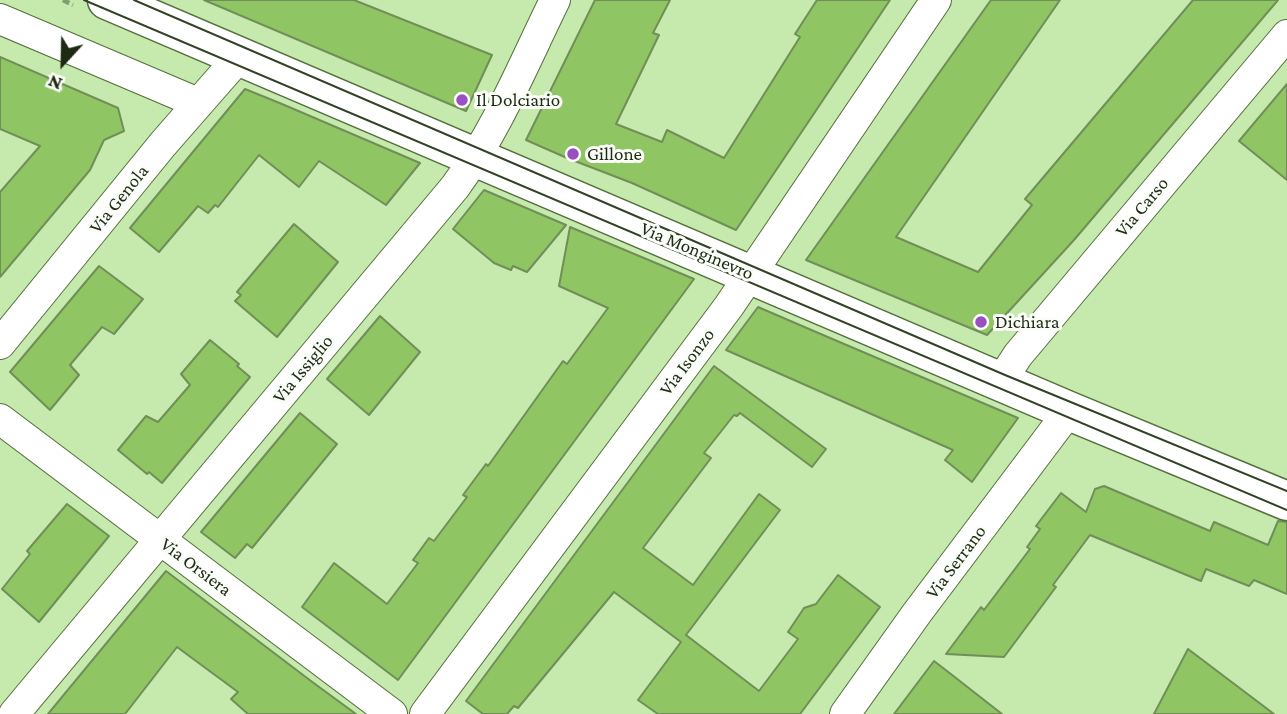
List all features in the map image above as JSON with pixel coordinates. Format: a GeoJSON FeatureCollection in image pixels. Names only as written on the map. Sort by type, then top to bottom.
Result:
{"type":"FeatureCollection","features":[{"type":"Feature","properties":{"kind":"street","name":"Via Monginevro"},"geometry":{"type":"LineString","coordinates":[[107,0],[1069,411],[1287,501]]}},
{"type":"Feature","properties":{"kind":"street","name":"Via Issiglio"},"geometry":{"type":"LineString","coordinates":[[15,714],[455,187],[477,157],[555,0]]}},
{"type":"Feature","properties":{"kind":"street","name":"Via Isonzo"},"geometry":{"type":"LineString","coordinates":[[425,714],[751,274],[936,0]]}},
{"type":"Feature","properties":{"kind":"street"},"geometry":{"type":"LineString","coordinates":[[0,19],[198,103]]}},
{"type":"Feature","properties":{"kind":"street","name":"Via Carso"},"geometry":{"type":"LineString","coordinates":[[1001,381],[1027,344],[1287,35]]}},
{"type":"Feature","properties":{"kind":"street","name":"Via Genola"},"geometry":{"type":"LineString","coordinates":[[0,344],[198,103],[240,56]]}},
{"type":"Feature","properties":{"kind":"street","name":"Via Serrano"},"geometry":{"type":"LineString","coordinates":[[845,714],[917,613],[1069,411]]}},
{"type":"Feature","properties":{"kind":"street","name":"Via Orsiera"},"geometry":{"type":"LineString","coordinates":[[0,419],[393,714]]}},
{"type":"Feature","properties":{"kind":"building"},"geometry":{"type":"Polygon","coordinates":[[[204,0],[354,0],[492,55],[466,111],[204,0]]]}},
{"type":"Feature","properties":{"kind":"building"},"geometry":{"type":"Polygon","coordinates":[[[595,0],[670,0],[653,33],[659,35],[616,124],[662,142],[667,130],[724,158],[800,37],[795,34],[817,0],[890,0],[736,230],[632,183],[526,140],[595,0]]]}},
{"type":"Feature","properties":{"kind":"building"},"geometry":{"type":"Polygon","coordinates":[[[991,0],[1060,0],[896,237],[978,272],[1032,205],[1025,199],[1193,0],[1278,0],[1074,240],[987,335],[806,260],[991,0]]]}},
{"type":"Feature","properties":{"kind":"building"},"geometry":{"type":"Polygon","coordinates":[[[0,57],[118,108],[124,131],[104,140],[90,170],[0,277],[0,192],[40,146],[0,129],[0,57]]]}},
{"type":"Feature","properties":{"kind":"building"},"geometry":{"type":"Polygon","coordinates":[[[1287,84],[1287,180],[1239,141],[1287,84]]]}},
{"type":"Feature","properties":{"kind":"building"},"geometry":{"type":"Polygon","coordinates":[[[245,89],[420,163],[386,205],[319,161],[299,187],[259,155],[218,207],[215,205],[208,213],[198,206],[159,252],[130,228],[245,89]]]}},
{"type":"Feature","properties":{"kind":"building"},"geometry":{"type":"Polygon","coordinates":[[[484,190],[566,225],[527,272],[513,266],[511,270],[494,263],[453,229],[484,190]]]}},
{"type":"Feature","properties":{"kind":"building"},"geometry":{"type":"Polygon","coordinates":[[[294,224],[338,262],[277,337],[235,301],[241,295],[237,292],[294,224]]]}},
{"type":"Feature","properties":{"kind":"building"},"geometry":{"type":"Polygon","coordinates":[[[570,227],[694,279],[398,680],[302,607],[334,563],[387,604],[418,563],[413,560],[429,538],[434,541],[467,497],[463,495],[486,464],[488,466],[563,361],[567,364],[608,308],[559,286],[570,227]]]}},
{"type":"Feature","properties":{"kind":"building"},"geometry":{"type":"Polygon","coordinates":[[[99,266],[143,299],[114,334],[102,327],[70,365],[79,375],[50,410],[10,372],[99,266]]]}},
{"type":"Feature","properties":{"kind":"building"},"geometry":{"type":"Polygon","coordinates":[[[758,307],[1018,418],[972,482],[945,460],[953,450],[726,350],[758,307]]]}},
{"type":"Feature","properties":{"kind":"building"},"geometry":{"type":"Polygon","coordinates":[[[380,316],[420,352],[369,415],[327,379],[380,316]]]}},
{"type":"Feature","properties":{"kind":"building"},"geometry":{"type":"Polygon","coordinates":[[[210,340],[250,377],[162,483],[118,450],[146,416],[158,422],[190,385],[181,374],[210,340]]]}},
{"type":"Feature","properties":{"kind":"building"},"geometry":{"type":"Polygon","coordinates":[[[714,366],[826,449],[812,467],[740,413],[734,415],[704,453],[711,458],[643,548],[693,585],[759,494],[780,510],[686,635],[759,691],[798,639],[788,632],[804,608],[816,604],[838,575],[880,607],[800,714],[658,714],[638,700],[681,642],[614,592],[518,708],[514,706],[507,714],[483,714],[466,701],[714,366]]]}},
{"type":"Feature","properties":{"kind":"building"},"geometry":{"type":"Polygon","coordinates":[[[300,413],[337,444],[252,548],[247,544],[235,558],[201,532],[300,413]]]}},
{"type":"Feature","properties":{"kind":"building"},"geometry":{"type":"Polygon","coordinates":[[[1104,486],[1210,531],[1214,522],[1268,545],[1278,521],[1287,522],[1287,594],[1254,580],[1249,586],[1206,569],[1201,581],[1090,535],[1053,585],[1056,587],[1004,657],[946,654],[981,607],[984,610],[1030,549],[1027,547],[1040,529],[1036,526],[1061,493],[1086,512],[1095,489],[1104,486]]]}},
{"type":"Feature","properties":{"kind":"building"},"geometry":{"type":"Polygon","coordinates":[[[67,504],[109,536],[39,622],[2,589],[30,554],[27,551],[67,504]]]}},
{"type":"Feature","properties":{"kind":"building"},"geometry":{"type":"Polygon","coordinates":[[[166,571],[356,714],[248,714],[231,699],[238,692],[177,647],[125,714],[48,714],[166,571]]]}},
{"type":"Feature","properties":{"kind":"building"},"geometry":{"type":"Polygon","coordinates":[[[1188,649],[1274,714],[1154,714],[1188,649]]]}},
{"type":"Feature","properties":{"kind":"building"},"geometry":{"type":"Polygon","coordinates":[[[934,661],[947,671],[1002,714],[894,714],[934,661]]]}},
{"type":"Feature","properties":{"kind":"tram line"},"geometry":{"type":"LineString","coordinates":[[84,0],[1287,510]]}},
{"type":"Feature","properties":{"kind":"tram line"},"geometry":{"type":"LineString","coordinates":[[134,0],[1005,375],[1287,491]]}},
{"type":"Feature","properties":{"kind":"place","name":"Il Dolciario"},"geometry":{"type":"Point","coordinates":[462,100]}},
{"type":"Feature","properties":{"kind":"place","name":"Gillone"},"geometry":{"type":"Point","coordinates":[573,154]}},
{"type":"Feature","properties":{"kind":"place","name":"Dichiara"},"geometry":{"type":"Point","coordinates":[981,322]}}]}
